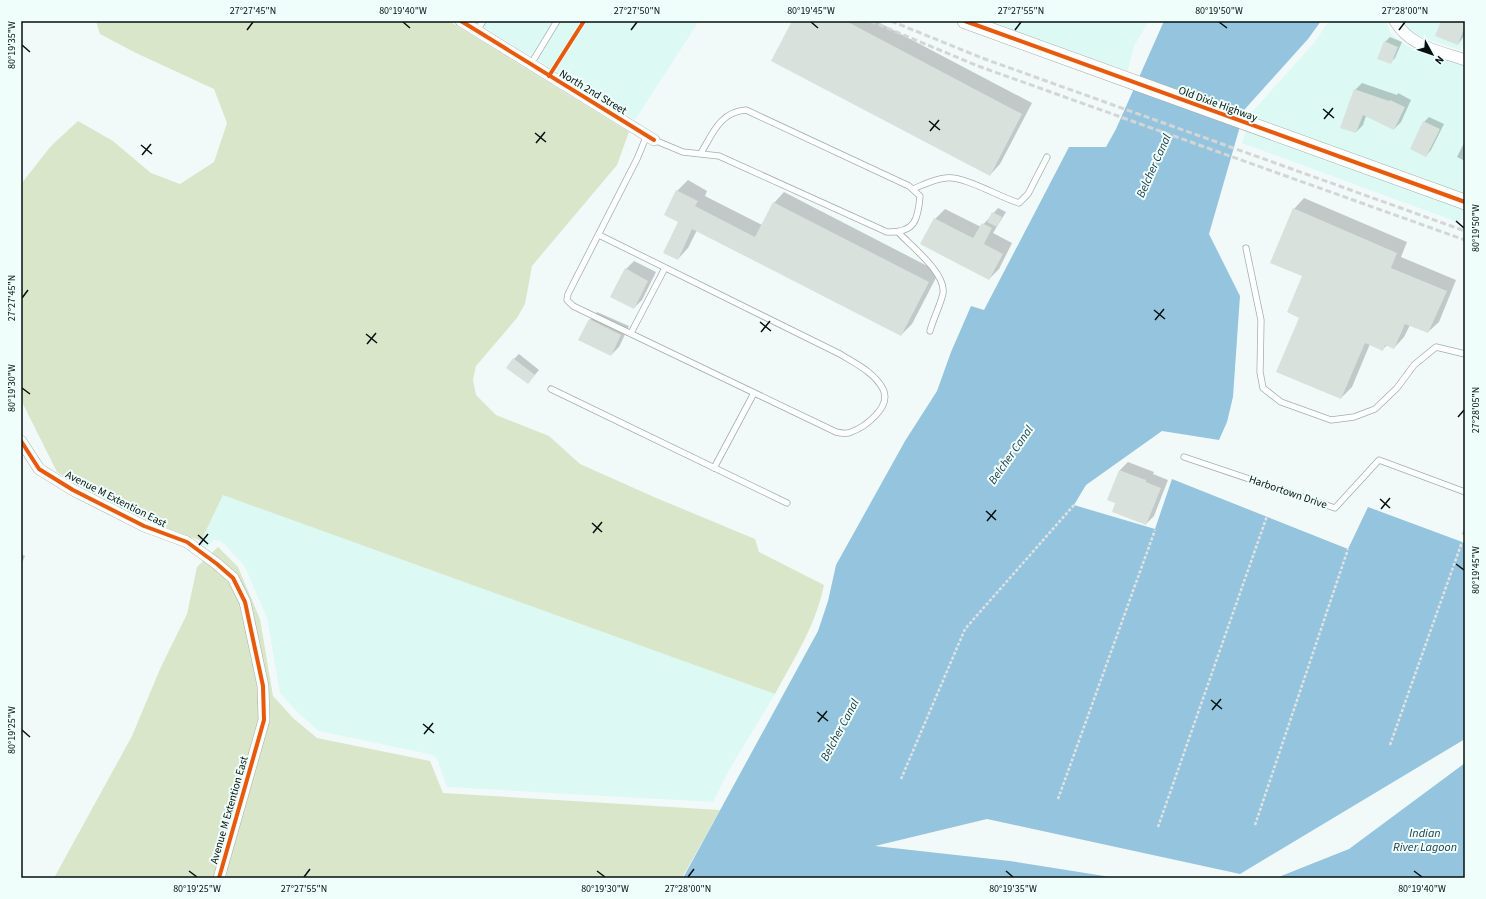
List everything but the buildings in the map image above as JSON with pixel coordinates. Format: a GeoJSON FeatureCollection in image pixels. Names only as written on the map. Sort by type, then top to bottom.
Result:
{"type":"FeatureCollection","features":[{"type":"Feature","properties":{"kind":"street","name":"North 2nd Street"},"geometry":{"type":"LineString","coordinates":[[461,21],[480,26],[530,64],[651,138]]}},
{"type":"Feature","properties":{"kind":"street","name":"Old Dixie Highway"},"geometry":{"type":"LineString","coordinates":[[965,21],[1465,202]]}},
{"type":"Feature","properties":{"kind":"street"},"geometry":{"type":"LineString","coordinates":[[1395,21],[1400,30],[1412,41],[1465,60]]}},
{"type":"Feature","properties":{"kind":"street","name":"Avenue M Extention East"},"geometry":{"type":"LineString","coordinates":[[21,441],[39,469],[80,493],[144,526],[187,542],[234,578],[245,602],[263,686],[264,720],[220,878]]}},
{"type":"Feature","properties":{"kind":"lane"},"geometry":{"type":"LineString","coordinates":[[530,64],[557,21]]}},
{"type":"Feature","properties":{"kind":"lane"},"geometry":{"type":"LineString","coordinates":[[598,235],[840,354],[867,370],[884,391],[884,402],[874,418],[850,433],[836,432],[573,306],[566,300],[568,294],[598,235],[637,160],[651,138],[683,152],[719,156],[887,232],[898,232],[909,228],[919,214],[920,196],[909,186],[746,110],[735,111],[722,119],[701,153]]}},
{"type":"Feature","properties":{"kind":"lane"},"geometry":{"type":"LineString","coordinates":[[913,189],[938,179],[948,177],[966,182],[1019,204],[1028,194],[1046,157]]}},
{"type":"Feature","properties":{"kind":"lane"},"geometry":{"type":"LineString","coordinates":[[898,232],[935,270],[942,284],[943,292],[930,331]]}},
{"type":"Feature","properties":{"kind":"lane"},"geometry":{"type":"LineString","coordinates":[[1246,248],[1261,320],[1260,372],[1263,388],[1281,402],[1331,420],[1354,417],[1375,409],[1397,388],[1414,365],[1436,347],[1465,354]]}},
{"type":"Feature","properties":{"kind":"lane"},"geometry":{"type":"LineString","coordinates":[[631,333],[665,268]]}},
{"type":"Feature","properties":{"kind":"lane"},"geometry":{"type":"LineString","coordinates":[[550,389],[787,503]]}},
{"type":"Feature","properties":{"kind":"lane"},"geometry":{"type":"LineString","coordinates":[[714,468],[754,393]]}},
{"type":"Feature","properties":{"kind":"lane","name":"Harbortown Drive"},"geometry":{"type":"LineString","coordinates":[[1184,457],[1335,508],[1379,460],[1465,492]]}},
{"type":"Feature","properties":{"kind":"path"},"geometry":{"type":"LineString","coordinates":[[901,779],[965,629],[1074,505]]}},
{"type":"Feature","properties":{"kind":"path"},"geometry":{"type":"LineString","coordinates":[[1158,827],[1267,516]]}},
{"type":"Feature","properties":{"kind":"path"},"geometry":{"type":"LineString","coordinates":[[1058,799],[1155,530]]}},
{"type":"Feature","properties":{"kind":"path"},"geometry":{"type":"LineString","coordinates":[[1390,745],[1462,542]]}},
{"type":"Feature","properties":{"kind":"path"},"geometry":{"type":"LineString","coordinates":[[1256,825],[1348,549]]}},
{"type":"Feature","properties":{"kind":"shaded area"},"geometry":{"type":"Polygon","coordinates":[[[96,21],[449,21],[629,132],[617,165],[532,266],[525,304],[517,318],[476,366],[473,380],[476,395],[496,415],[549,436],[580,464],[755,539],[759,552],[824,585],[816,614],[810,628],[775,694],[223,495],[201,541],[146,520],[76,484],[57,472],[21,400],[21,184],[51,146],[78,121],[113,141],[151,173],[180,184],[214,162],[227,123],[214,89],[136,53],[100,34],[96,21]]]}},
{"type":"Feature","properties":{"kind":"shaded area"},"geometry":{"type":"Polygon","coordinates":[[[474,21],[699,21],[635,120],[474,21]]]}},
{"type":"Feature","properties":{"kind":"shaded area"},"geometry":{"type":"Polygon","coordinates":[[[983,21],[1149,21],[1134,46],[1128,71],[983,21]]]}},
{"type":"Feature","properties":{"kind":"shaded area"},"geometry":{"type":"Polygon","coordinates":[[[1329,21],[1386,21],[1391,34],[1407,46],[1465,66],[1465,195],[1250,118],[1251,113],[1314,43],[1329,21]]]}},
{"type":"Feature","properties":{"kind":"shaded area"},"geometry":{"type":"Polygon","coordinates":[[[1401,21],[1465,21],[1465,36],[1460,50],[1411,34],[1401,21]]]}},
{"type":"Feature","properties":{"kind":"shaded area"},"geometry":{"type":"Polygon","coordinates":[[[1246,131],[1464,209],[1460,223],[1242,143],[1246,131]]]}},
{"type":"Feature","properties":{"kind":"shaded area"},"geometry":{"type":"Polygon","coordinates":[[[223,494],[775,694],[729,770],[713,802],[447,787],[437,759],[433,755],[319,731],[298,713],[280,693],[267,618],[244,565],[221,541],[214,540],[206,548],[200,544],[223,494]]]}},
{"type":"Feature","properties":{"kind":"shaded area"},"geometry":{"type":"Polygon","coordinates":[[[218,547],[238,567],[260,619],[273,696],[293,718],[317,738],[430,761],[443,793],[720,810],[682,878],[54,878],[132,736],[160,669],[187,614],[197,567],[218,547]]]}},
{"type":"Feature","properties":{"kind":"water","name":"Belcher Canal"},"geometry":{"type":"Polygon","coordinates":[[[1164,21],[1321,21],[1308,39],[1245,109],[1209,234],[1240,296],[1233,397],[1227,422],[1219,440],[1162,431],[1086,485],[1074,505],[1155,529],[1172,479],[1348,549],[1368,507],[1465,543],[1465,739],[1240,874],[987,819],[875,846],[1010,861],[1117,878],[683,878],[818,631],[828,601],[836,565],[905,441],[937,391],[951,352],[971,306],[984,310],[1069,147],[1106,147],[1116,129],[1164,21]]]}},
{"type":"Feature","properties":{"kind":"water","name":"Indian River Lagoon"},"geometry":{"type":"Polygon","coordinates":[[[1465,763],[1465,878],[1276,878],[1349,849],[1465,763]]]}},
{"type":"Feature","properties":{"kind":"railway"},"geometry":{"type":"LineString","coordinates":[[870,21],[978,66],[1465,240]]}},
{"type":"Feature","properties":{"kind":"railway"},"geometry":{"type":"LineString","coordinates":[[891,21],[982,58],[1465,231]]}},
{"type":"Feature","properties":{"kind":"cycle path"},"geometry":{"type":"LineString","coordinates":[[461,21],[654,140]]}},
{"type":"Feature","properties":{"kind":"cycle path"},"geometry":{"type":"LineString","coordinates":[[549,76],[584,21]]}},
{"type":"Feature","properties":{"kind":"cycle path"},"geometry":{"type":"LineString","coordinates":[[965,21],[1465,202]]}},
{"type":"Feature","properties":{"kind":"cycle path"},"geometry":{"type":"LineString","coordinates":[[21,441],[39,469],[73,490],[144,526],[187,542],[233,578],[245,602],[263,686],[264,720],[219,878]]}}]}
